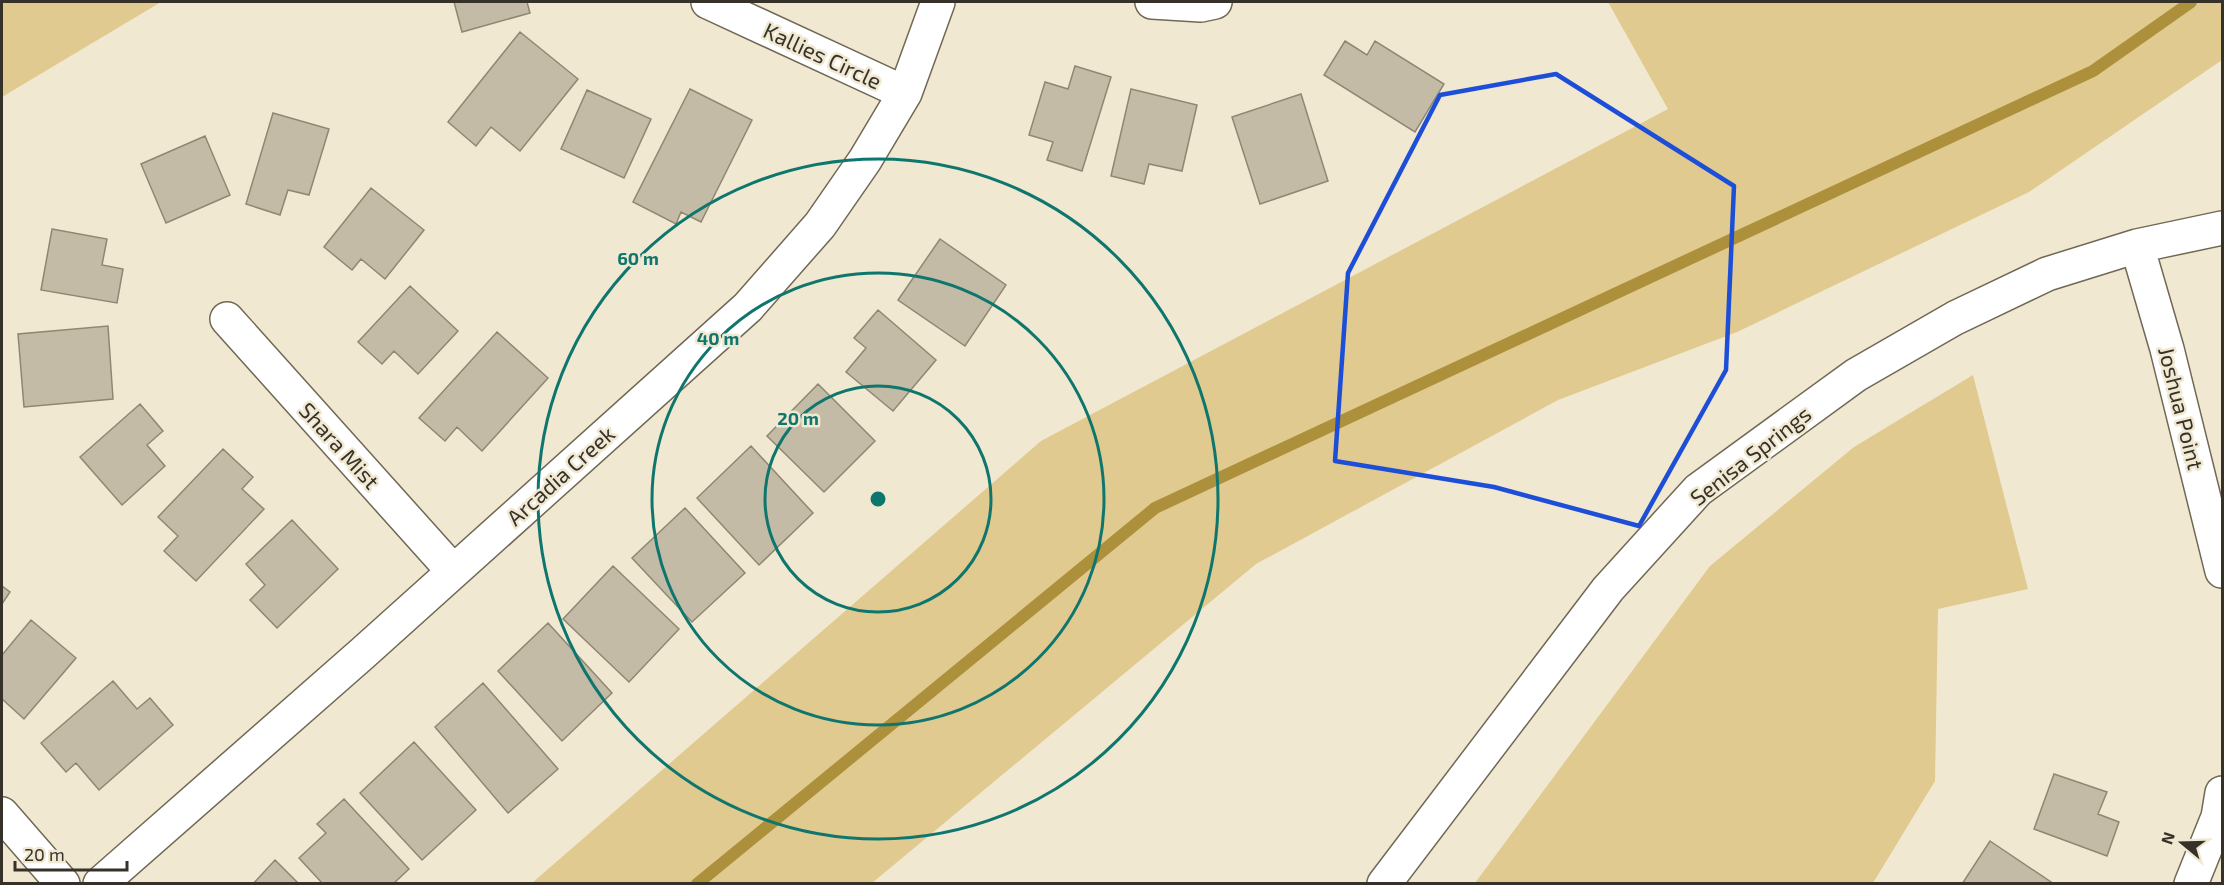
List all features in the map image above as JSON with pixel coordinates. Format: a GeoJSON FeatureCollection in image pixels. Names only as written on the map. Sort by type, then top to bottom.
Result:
{"type":"FeatureCollection","features":[{"type":"Feature","properties":{"kind":"street","name":"Kallies Circle"},"geometry":{"type":"LineString","coordinates":[[708,2],[905,93]]}},
{"type":"Feature","properties":{"kind":"street","name":"Arcadia Creek"},"geometry":{"type":"LineString","coordinates":[[100,884],[363,654],[748,307],[819,225],[865,160],[905,93],[938,2]]}},
{"type":"Feature","properties":{"kind":"street"},"geometry":{"type":"LineString","coordinates":[[1152,2],[1200,5],[1215,2]]}},
{"type":"Feature","properties":{"kind":"street","name":"Senisa Springs"},"geometry":{"type":"LineString","coordinates":[[1384,884],[1608,589],[1698,490],[1856,375],[1955,318],[2048,274],[2137,246],[2223,228]]}},
{"type":"Feature","properties":{"kind":"street","name":"Joshua Point"},"geometry":{"type":"LineString","coordinates":[[2137,246],[2167,349],[2223,571]]}},
{"type":"Feature","properties":{"kind":"street","name":"Shara Mist"},"geometry":{"type":"LineString","coordinates":[[227,319],[453,571]]}},
{"type":"Feature","properties":{"kind":"street"},"geometry":{"type":"LineString","coordinates":[[2191,884],[2218,817],[2223,793]]}},
{"type":"Feature","properties":{"kind":"street"},"geometry":{"type":"LineString","coordinates":[[2,814],[63,884]]}},
{"type":"Feature","properties":{"kind":"highlighted area"},"geometry":{"type":"Polygon","coordinates":[[[1556,74],[1734,186],[1726,370],[1639,526],[1494,487],[1335,461],[1348,273],[1440,95],[1556,74]]]}},
{"type":"Feature","properties":{"kind":"shaded area"},"geometry":{"type":"Polygon","coordinates":[[[2,2],[161,2],[2,97],[2,2]]]}},
{"type":"Feature","properties":{"kind":"shaded area"},"geometry":{"type":"Polygon","coordinates":[[[1608,2],[2222,2],[2222,60],[2029,192],[1737,332],[1558,400],[1256,564],[872,883],[532,883],[1041,441],[1668,109],[1608,2]]]}},
{"type":"Feature","properties":{"kind":"shaded area"},"geometry":{"type":"Polygon","coordinates":[[[1973,375],[2028,589],[1938,609],[1935,781],[1873,883],[1475,883],[1710,566],[1854,447],[1973,375]]]}},
{"type":"Feature","properties":{"kind":"building"},"geometry":{"type":"Polygon","coordinates":[[[454,2],[527,2],[530,13],[462,32],[454,2]]]}},
{"type":"Feature","properties":{"kind":"building"},"geometry":{"type":"Polygon","coordinates":[[[520,32],[578,79],[520,151],[491,127],[476,146],[448,122],[520,32]]]}},
{"type":"Feature","properties":{"kind":"building"},"geometry":{"type":"Polygon","coordinates":[[[1345,41],[1367,55],[1375,41],[1444,84],[1415,132],[1324,75],[1345,41]]]}},
{"type":"Feature","properties":{"kind":"building"},"geometry":{"type":"Polygon","coordinates":[[[1075,66],[1111,77],[1082,171],[1047,160],[1053,142],[1029,135],[1045,82],[1068,89],[1075,66]]]}},
{"type":"Feature","properties":{"kind":"building"},"geometry":{"type":"Polygon","coordinates":[[[690,89],[752,120],[701,222],[681,212],[676,224],[633,202],[690,89]]]}},
{"type":"Feature","properties":{"kind":"building"},"geometry":{"type":"Polygon","coordinates":[[[1131,89],[1197,105],[1182,171],[1149,164],[1144,184],[1111,176],[1131,89]]]}},
{"type":"Feature","properties":{"kind":"building"},"geometry":{"type":"Polygon","coordinates":[[[587,90],[651,119],[624,178],[561,149],[587,90]]]}},
{"type":"Feature","properties":{"kind":"building"},"geometry":{"type":"Polygon","coordinates":[[[1301,94],[1328,181],[1260,204],[1232,117],[1301,94]]]}},
{"type":"Feature","properties":{"kind":"building"},"geometry":{"type":"Polygon","coordinates":[[[273,113],[329,129],[309,195],[288,190],[280,215],[246,204],[273,113]]]}},
{"type":"Feature","properties":{"kind":"building"},"geometry":{"type":"Polygon","coordinates":[[[205,136],[230,195],[166,223],[141,164],[205,136]]]}},
{"type":"Feature","properties":{"kind":"building"},"geometry":{"type":"Polygon","coordinates":[[[371,188],[424,230],[385,279],[361,259],[352,270],[324,247],[371,188]]]}},
{"type":"Feature","properties":{"kind":"building"},"geometry":{"type":"Polygon","coordinates":[[[52,229],[107,239],[102,265],[123,269],[117,303],[41,290],[52,229]]]}},
{"type":"Feature","properties":{"kind":"building"},"geometry":{"type":"Polygon","coordinates":[[[940,239],[1006,285],[965,346],[898,300],[940,239]]]}},
{"type":"Feature","properties":{"kind":"building"},"geometry":{"type":"Polygon","coordinates":[[[410,286],[458,331],[418,374],[394,351],[382,364],[358,342],[410,286]]]}},
{"type":"Feature","properties":{"kind":"building"},"geometry":{"type":"Polygon","coordinates":[[[878,310],[936,360],[893,411],[846,372],[866,348],[854,338],[878,310]]]}},
{"type":"Feature","properties":{"kind":"building"},"geometry":{"type":"Polygon","coordinates":[[[108,326],[113,399],[24,407],[18,334],[108,326]]]}},
{"type":"Feature","properties":{"kind":"building"},"geometry":{"type":"Polygon","coordinates":[[[497,332],[548,378],[482,451],[457,427],[445,441],[419,418],[497,332]]]}},
{"type":"Feature","properties":{"kind":"building"},"geometry":{"type":"Polygon","coordinates":[[[818,384],[875,441],[824,492],[767,436],[818,384]]]}},
{"type":"Feature","properties":{"kind":"building"},"geometry":{"type":"Polygon","coordinates":[[[140,404],[163,431],[147,445],[165,466],[122,505],[80,457],[140,404]]]}},
{"type":"Feature","properties":{"kind":"building"},"geometry":{"type":"Polygon","coordinates":[[[751,446],[813,513],[759,565],[697,498],[751,446]]]}},
{"type":"Feature","properties":{"kind":"building"},"geometry":{"type":"Polygon","coordinates":[[[223,449],[253,477],[242,489],[264,509],[196,581],[164,551],[178,536],[158,517],[223,449]]]}},
{"type":"Feature","properties":{"kind":"building"},"geometry":{"type":"Polygon","coordinates":[[[685,508],[745,573],[692,622],[632,558],[685,508]]]}},
{"type":"Feature","properties":{"kind":"building"},"geometry":{"type":"Polygon","coordinates":[[[292,520],[338,569],[277,628],[250,600],[265,585],[246,564],[292,520]]]}},
{"type":"Feature","properties":{"kind":"building"},"geometry":{"type":"Polygon","coordinates":[[[613,566],[679,629],[629,682],[563,619],[613,566]]]}},
{"type":"Feature","properties":{"kind":"building"},"geometry":{"type":"Polygon","coordinates":[[[2,586],[10,592],[2,604],[2,586]]]}},
{"type":"Feature","properties":{"kind":"building"},"geometry":{"type":"Polygon","coordinates":[[[31,620],[76,658],[24,719],[2,699],[2,655],[31,620]]]}},
{"type":"Feature","properties":{"kind":"building"},"geometry":{"type":"Polygon","coordinates":[[[548,623],[612,693],[562,741],[498,671],[548,623]]]}},
{"type":"Feature","properties":{"kind":"building"},"geometry":{"type":"Polygon","coordinates":[[[113,681],[137,709],[150,698],[173,725],[99,790],[76,763],[66,772],[41,743],[113,681]]]}},
{"type":"Feature","properties":{"kind":"building"},"geometry":{"type":"Polygon","coordinates":[[[483,683],[558,769],[508,813],[435,727],[483,683]]]}},
{"type":"Feature","properties":{"kind":"building"},"geometry":{"type":"Polygon","coordinates":[[[414,742],[476,810],[422,860],[360,793],[414,742]]]}},
{"type":"Feature","properties":{"kind":"building"},"geometry":{"type":"Polygon","coordinates":[[[2054,774],[2107,792],[2098,814],[2119,822],[2107,856],[2034,829],[2054,774]]]}},
{"type":"Feature","properties":{"kind":"building"},"geometry":{"type":"Polygon","coordinates":[[[344,799],[409,869],[393,884],[323,884],[299,858],[326,833],[317,824],[344,799]]]}},
{"type":"Feature","properties":{"kind":"building"},"geometry":{"type":"Polygon","coordinates":[[[1990,841],[2054,884],[1962,884],[1990,841]]]}},
{"type":"Feature","properties":{"kind":"building"},"geometry":{"type":"Polygon","coordinates":[[[275,860],[299,884],[253,884],[275,860]]]}},
{"type":"Feature","properties":{"kind":"waterway"},"geometry":{"type":"LineString","coordinates":[[697,884],[1155,508],[2093,71],[2191,2]]}}]}
